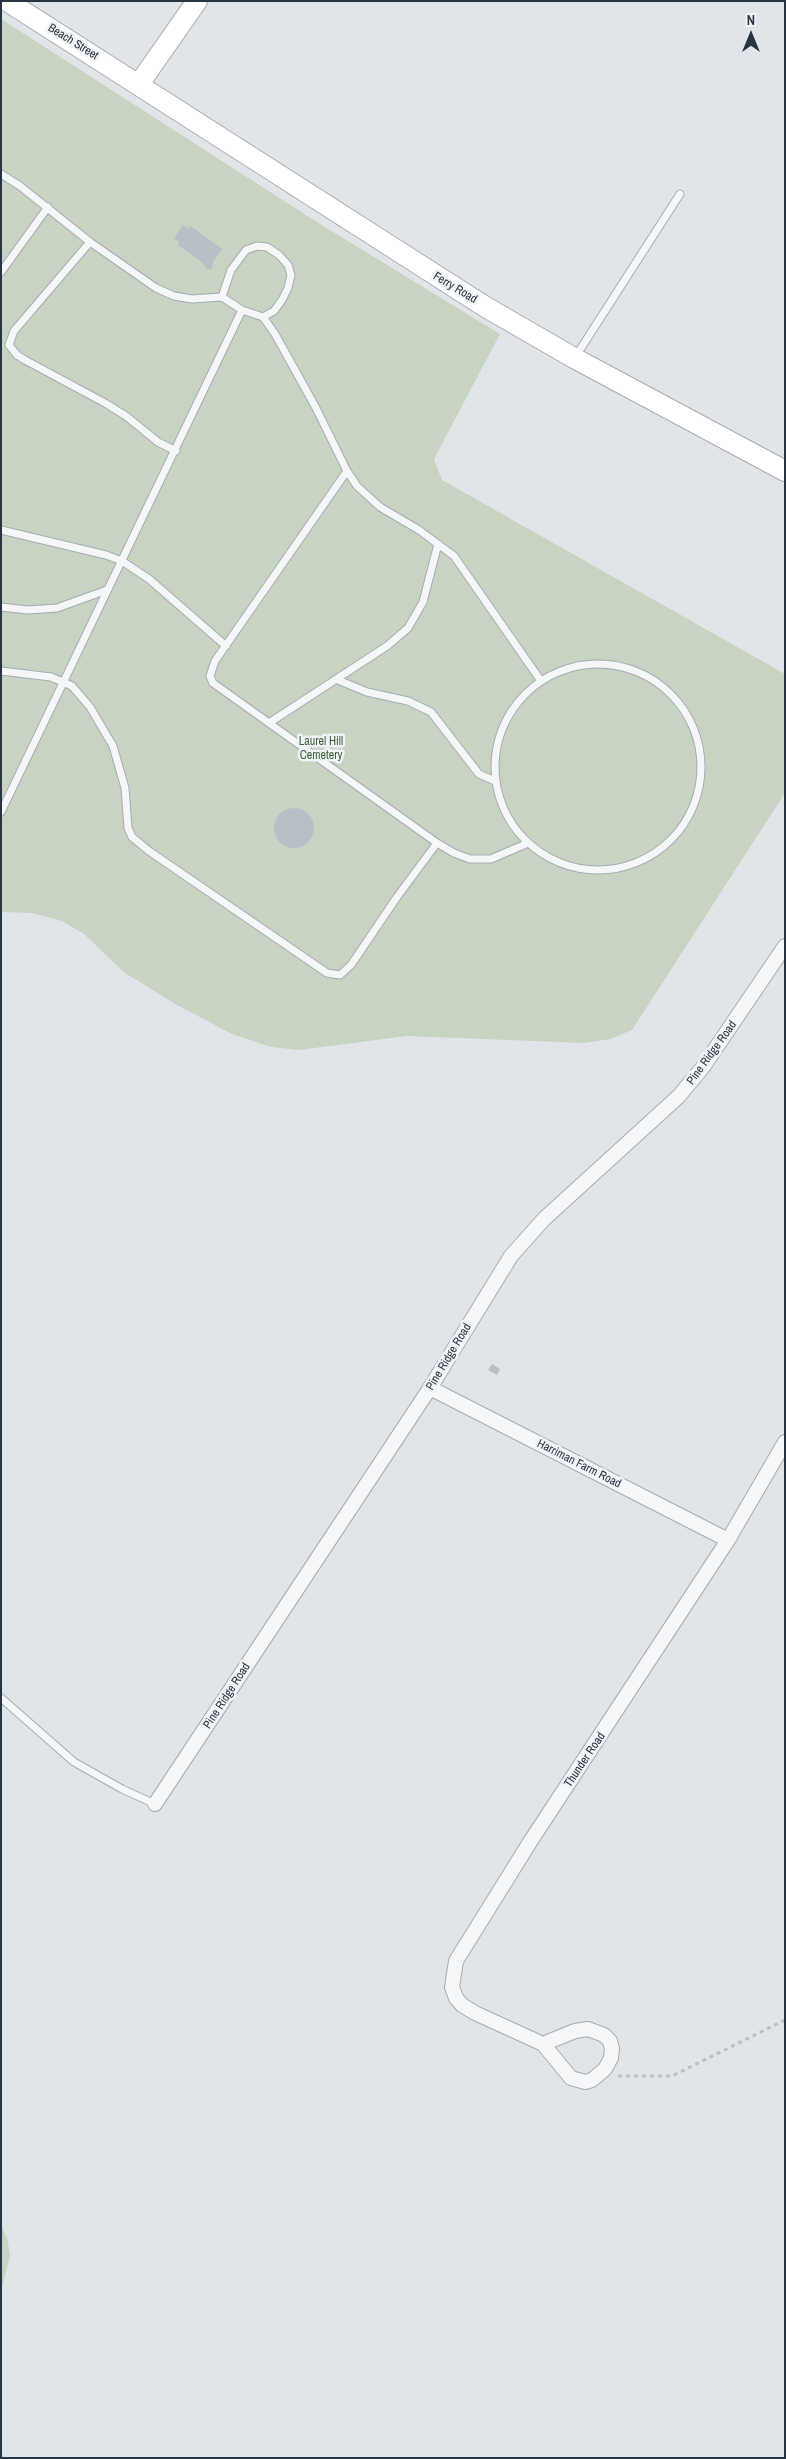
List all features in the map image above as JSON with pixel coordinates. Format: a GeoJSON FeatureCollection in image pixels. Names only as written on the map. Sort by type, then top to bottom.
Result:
{"type":"FeatureCollection","features":[{"type":"Feature","properties":{"kind":"main road","name":"Beach Street"},"geometry":{"type":"LineString","coordinates":[[7,1],[139,84]]}},
{"type":"Feature","properties":{"kind":"main road"},"geometry":{"type":"LineString","coordinates":[[139,84],[197,1]]}},
{"type":"Feature","properties":{"kind":"main road","name":"Ferry Road"},"geometry":{"type":"LineString","coordinates":[[139,84],[413,262],[574,358],[785,471]]}},
{"type":"Feature","properties":{"kind":"street","name":"Pine Ridge Road"},"geometry":{"type":"LineString","coordinates":[[155,1804],[430,1388],[511,1256],[544,1218],[679,1096],[714,1052],[785,946]]}},
{"type":"Feature","properties":{"kind":"street","name":"Harriman Farm Road"},"geometry":{"type":"LineString","coordinates":[[430,1388],[728,1540]]}},
{"type":"Feature","properties":{"kind":"street","name":"Thunder Road"},"geometry":{"type":"LineString","coordinates":[[598,2076],[585,2082],[571,2078],[543,2044],[475,2013],[462,2005],[456,1998],[452,1987],[456,1961],[530,1842],[728,1540],[785,1442]]}},
{"type":"Feature","properties":{"kind":"street"},"geometry":{"type":"LineString","coordinates":[[543,2044],[575,2031],[588,2029],[604,2035],[610,2041],[612,2049],[605,2069],[598,2076]]}},
{"type":"Feature","properties":{"kind":"lane"},"geometry":{"type":"LineString","coordinates":[[1,174],[48,207],[90,242],[137,276],[174,296],[192,299],[222,297],[242,310],[263,317],[316,408],[346,471],[357,486],[375,503],[454,556],[464,567],[541,682]]}},
{"type":"Feature","properties":{"kind":"lane"},"geometry":{"type":"LineString","coordinates":[[574,358],[680,194]]}},
{"type":"Feature","properties":{"kind":"lane"},"geometry":{"type":"LineString","coordinates":[[1,272],[48,207]]}},
{"type":"Feature","properties":{"kind":"lane"},"geometry":{"type":"LineString","coordinates":[[90,242],[14,331],[10,345],[17,355],[126,416],[158,442],[176,451]]}},
{"type":"Feature","properties":{"kind":"lane"},"geometry":{"type":"LineString","coordinates":[[222,297],[231,270],[242,254],[246,250],[257,246],[267,248],[279,255],[288,265],[291,275],[288,288],[282,300],[274,311],[263,317]]}},
{"type":"Feature","properties":{"kind":"lane"},"geometry":{"type":"LineString","coordinates":[[1,812],[176,451],[242,310]]}},
{"type":"Feature","properties":{"kind":"lane"},"geometry":{"type":"LineString","coordinates":[[346,471],[211,669],[212,683],[437,843],[454,853],[480,860],[501,856],[528,843]]}},
{"type":"Feature","properties":{"kind":"lane"},"geometry":{"type":"LineString","coordinates":[[1,530],[106,555],[122,562],[149,579],[226,646]]}},
{"type":"Feature","properties":{"kind":"lane"},"geometry":{"type":"LineString","coordinates":[[269,723],[338,680],[387,646],[416,618],[424,602],[438,544]]}},
{"type":"Feature","properties":{"kind":"lane"},"geometry":{"type":"LineString","coordinates":[[1,607],[28,610],[57,608],[107,590]]}},
{"type":"Feature","properties":{"kind":"lane"},"geometry":{"type":"LineString","coordinates":[[591,664],[624,668],[655,682],[679,704],[692,725],[699,749],[700,782],[690,814],[682,828],[658,851],[628,866],[595,870],[579,869],[548,858],[528,843],[511,824],[503,810],[495,781],[494,761],[502,729],[519,700],[541,682],[559,672],[591,664]]}},
{"type":"Feature","properties":{"kind":"lane"},"geometry":{"type":"LineString","coordinates":[[1,672],[51,677],[72,686],[90,707],[113,746],[124,788],[128,828],[132,837],[157,857],[327,973],[340,975],[351,965],[397,897],[437,843]]}},
{"type":"Feature","properties":{"kind":"lane"},"geometry":{"type":"LineString","coordinates":[[338,680],[367,692],[408,701],[431,712],[479,774],[495,781]]}},
{"type":"Feature","properties":{"kind":"lane"},"geometry":{"type":"LineString","coordinates":[[1,1698],[74,1762],[122,1789],[155,1804]]}},
{"type":"Feature","properties":{"kind":"path"},"geometry":{"type":"LineString","coordinates":[[598,2076],[672,2076],[785,2020]]}},
{"type":"Feature","properties":{"kind":"green space","name":"Laurel Hill Cemetery"},"geometry":{"type":"Polygon","coordinates":[[[1,19],[320,224],[500,334],[434,459],[442,480],[785,674],[785,793],[632,1030],[611,1039],[584,1043],[407,1036],[299,1050],[271,1047],[232,1034],[177,1005],[125,973],[84,934],[62,921],[32,913],[1,912],[1,19]]]}},
{"type":"Feature","properties":{"kind":"green space"},"geometry":{"type":"Polygon","coordinates":[[[1,2226],[7,2237],[10,2256],[1,2291],[1,2226]]]}},
{"type":"Feature","properties":{"kind":"building"},"geometry":{"type":"Polygon","coordinates":[[[183,225],[189,229],[191,226],[222,249],[213,262],[212,269],[206,269],[204,264],[178,245],[179,242],[174,238],[183,225]]]}},
{"type":"Feature","properties":{"kind":"building"},"geometry":{"type":"Polygon","coordinates":[[[298,808],[305,811],[311,817],[314,828],[313,836],[305,845],[298,848],[290,848],[283,845],[275,836],[274,824],[277,817],[286,809],[298,808]]]}},
{"type":"Feature","properties":{"kind":"building"},"geometry":{"type":"Polygon","coordinates":[[[492,1364],[500,1369],[497,1375],[488,1370],[492,1364]]]}}]}
